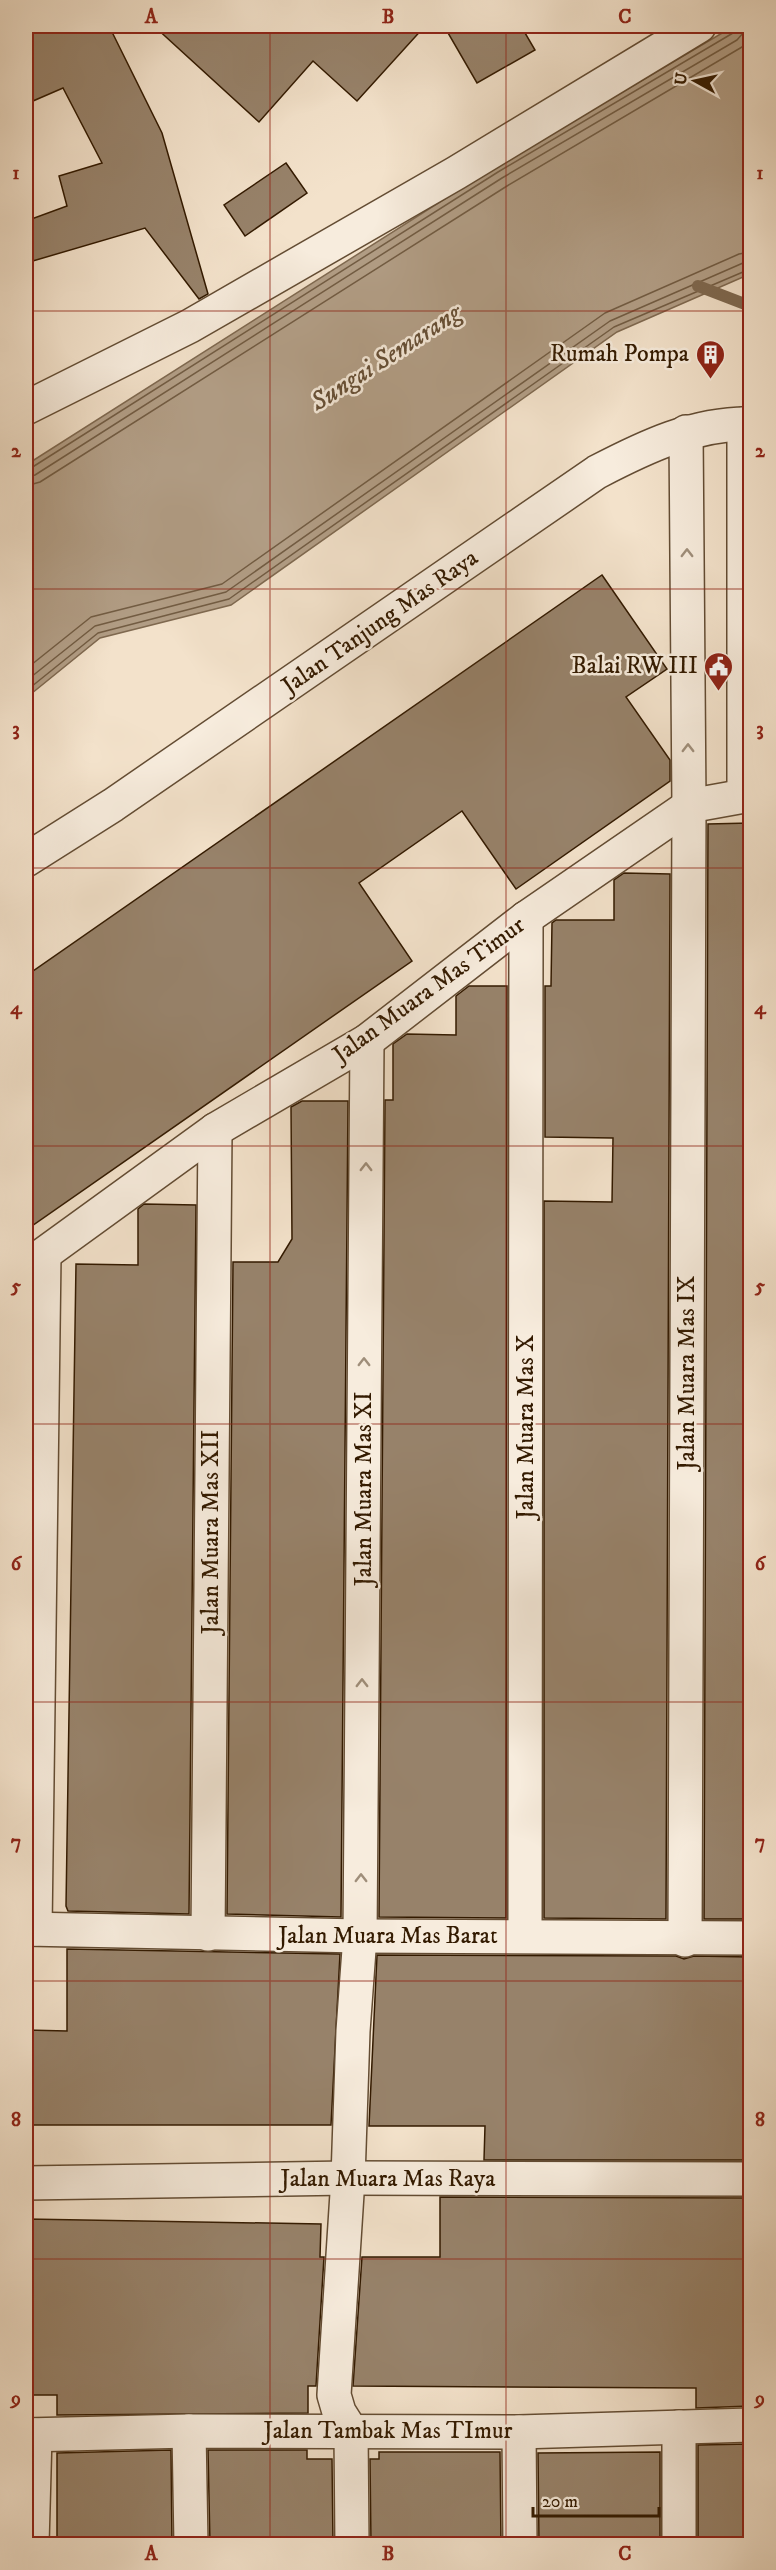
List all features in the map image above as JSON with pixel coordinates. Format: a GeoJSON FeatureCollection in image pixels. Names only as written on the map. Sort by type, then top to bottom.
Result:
{"type":"FeatureCollection","features":[{"type":"Feature","properties":{"kind":"street"},"geometry":{"type":"LineString","coordinates":[[26,408],[190,326],[456,173],[699,26]]}},
{"type":"Feature","properties":{"kind":"street"},"geometry":{"type":"LineString","coordinates":[[747,424],[747,795]]}},
{"type":"Feature","properties":{"kind":"street","name":"Jalan Tanjung Mas Raya"},"geometry":{"type":"LineString","coordinates":[[26,860],[113,805],[597,472],[637,451],[686,432],[747,424]]}},
{"type":"Feature","properties":{"kind":"street","name":"Jalan Muara Mas IX"},"geometry":{"type":"LineString","coordinates":[[685,1940],[688,806],[686,432]]}},
{"type":"Feature","properties":{"kind":"street","name":"Jalan Muara Mas Timur"},"geometry":{"type":"LineString","coordinates":[[35,1261],[214,1130],[367,1041],[526,918],[688,806],[747,795]]}},
{"type":"Feature","properties":{"kind":"street","name":"Jalan Muara Mas X"},"geometry":{"type":"LineString","coordinates":[[525,1936],[526,918]]}},
{"type":"Feature","properties":{"kind":"street","name":"Jalan Muara Mas XI"},"geometry":{"type":"LineString","coordinates":[[351,2431],[339,2412],[334,2395],[360,1936],[367,1041]]}},
{"type":"Feature","properties":{"kind":"street","name":"Jalan Muara Mas XII"},"geometry":{"type":"LineString","coordinates":[[208,1934],[214,1130]]}},
{"type":"Feature","properties":{"kind":"street"},"geometry":{"type":"LineString","coordinates":[[30,1929],[35,1261]]}},
{"type":"Feature","properties":{"kind":"street","name":"Jalan Muara Mas Barat"},"geometry":{"type":"LineString","coordinates":[[30,1929],[360,1936],[525,1936],[685,1940],[750,1938]]}},
{"type":"Feature","properties":{"kind":"street","name":"Jalan Muara Mas Raya"},"geometry":{"type":"LineString","coordinates":[[26,2183],[348,2178],[750,2179]]}},
{"type":"Feature","properties":{"kind":"street","name":"Jalan Tambak Mas TImur"},"geometry":{"type":"LineString","coordinates":[[30,2435],[189,2431],[519,2432],[750,2425]]}},
{"type":"Feature","properties":{"kind":"street"},"geometry":{"type":"LineString","coordinates":[[679,2427],[679,2544]]}},
{"type":"Feature","properties":{"kind":"street"},"geometry":{"type":"LineString","coordinates":[[189,2431],[191,2544]]}},
{"type":"Feature","properties":{"kind":"street"},"geometry":{"type":"LineString","coordinates":[[351,2431],[352,2544]]}},
{"type":"Feature","properties":{"kind":"street"},"geometry":{"type":"LineString","coordinates":[[519,2432],[520,2544]]}},
{"type":"Feature","properties":{"kind":"street"},"geometry":{"type":"LineString","coordinates":[[30,2435],[32,2544]]}},
{"type":"Feature","properties":{"kind":"water","name":"Sungai Semarang"},"geometry":{"type":"Polygon","coordinates":[[[734,26],[750,26],[750,274],[617,332],[231,605],[100,638],[26,698],[26,465],[495,167],[734,26]]]}},
{"type":"Feature","properties":{"kind":"building"},"geometry":{"type":"Polygon","coordinates":[[[26,26],[109,26],[162,133],[208,294],[199,299],[145,228],[26,263],[26,221],[67,206],[59,176],[102,163],[63,88],[26,104],[26,26]]]}},
{"type":"Feature","properties":{"kind":"building"},"geometry":{"type":"Polygon","coordinates":[[[154,26],[425,26],[357,101],[313,61],[259,122],[154,26]]]}},
{"type":"Feature","properties":{"kind":"building"},"geometry":{"type":"Polygon","coordinates":[[[444,26],[521,26],[535,50],[477,83],[444,26]]]}},
{"type":"Feature","properties":{"kind":"building"},"geometry":{"type":"Polygon","coordinates":[[[286,163],[307,193],[245,236],[224,205],[286,163]]]}},
{"type":"Feature","properties":{"kind":"building"},"geometry":{"type":"Polygon","coordinates":[[[602,575],[667,669],[626,697],[670,760],[670,781],[516,889],[462,811],[359,883],[412,961],[26,1230],[26,976],[602,575]]]}},
{"type":"Feature","properties":{"kind":"building"},"geometry":{"type":"Polygon","coordinates":[[[750,823],[750,1919],[704,1919],[708,824],[750,823]]]}},
{"type":"Feature","properties":{"kind":"building"},"geometry":{"type":"Polygon","coordinates":[[[624,873],[670,874],[666,1919],[544,1918],[544,1201],[612,1202],[613,1138],[545,1137],[545,986],[551,986],[552,923],[556,920],[614,920],[614,880],[624,873]]]}},
{"type":"Feature","properties":{"kind":"building"},"geometry":{"type":"Polygon","coordinates":[[[469,986],[507,986],[506,1918],[379,1917],[385,1100],[393,1100],[393,1044],[407,1034],[456,1035],[456,996],[469,986]]]}},
{"type":"Feature","properties":{"kind":"building"},"geometry":{"type":"Polygon","coordinates":[[[302,1101],[348,1101],[341,1917],[227,1914],[233,1262],[278,1262],[292,1239],[291,1107],[302,1101]]]}},
{"type":"Feature","properties":{"kind":"building"},"geometry":{"type":"Polygon","coordinates":[[[144,1204],[196,1205],[189,1914],[68,1911],[66,1906],[76,1264],[138,1265],[138,1209],[144,1204]]]}},
{"type":"Feature","properties":{"kind":"building"},"geometry":{"type":"Polygon","coordinates":[[[67,1949],[340,1954],[331,2125],[26,2125],[26,2030],[67,2031],[67,1949]]]}},
{"type":"Feature","properties":{"kind":"building"},"geometry":{"type":"Polygon","coordinates":[[[377,1955],[676,1956],[684,1959],[694,1956],[750,1957],[750,2160],[484,2160],[485,2126],[369,2126],[377,1955]]]}},
{"type":"Feature","properties":{"kind":"building"},"geometry":{"type":"Polygon","coordinates":[[[440,2197],[750,2198],[750,2406],[696,2408],[696,2388],[353,2386],[362,2257],[440,2257],[440,2197]]]}},
{"type":"Feature","properties":{"kind":"building"},"geometry":{"type":"Polygon","coordinates":[[[26,2219],[321,2224],[320,2257],[324,2257],[316,2386],[308,2386],[308,2413],[57,2415],[57,2395],[26,2395],[26,2219]]]}},
{"type":"Feature","properties":{"kind":"building"},"geometry":{"type":"Polygon","coordinates":[[[750,2444],[750,2544],[698,2544],[698,2445],[750,2444]]]}},
{"type":"Feature","properties":{"kind":"building"},"geometry":{"type":"Polygon","coordinates":[[[171,2450],[172,2544],[57,2544],[57,2453],[171,2450]]]}},
{"type":"Feature","properties":{"kind":"building"},"geometry":{"type":"Polygon","coordinates":[[[208,2450],[307,2450],[307,2459],[332,2459],[333,2544],[210,2544],[208,2450]]]}},
{"type":"Feature","properties":{"kind":"building"},"geometry":{"type":"Polygon","coordinates":[[[379,2452],[500,2452],[501,2544],[371,2544],[370,2459],[379,2459],[379,2452]]]}},
{"type":"Feature","properties":{"kind":"building"},"geometry":{"type":"Polygon","coordinates":[[[660,2452],[660,2544],[539,2544],[538,2453],[660,2452]]]}},
{"type":"Feature","properties":{"kind":"waterway"},"geometry":{"type":"LineString","coordinates":[[698,286],[750,306]]}},
{"type":"Feature","properties":{"kind":"place","name":"Rumah Pompa"},"geometry":{"type":"Point","coordinates":[710,380]}},
{"type":"Feature","properties":{"kind":"place","name":"Balai RW III"},"geometry":{"type":"Point","coordinates":[719,692]}}]}
